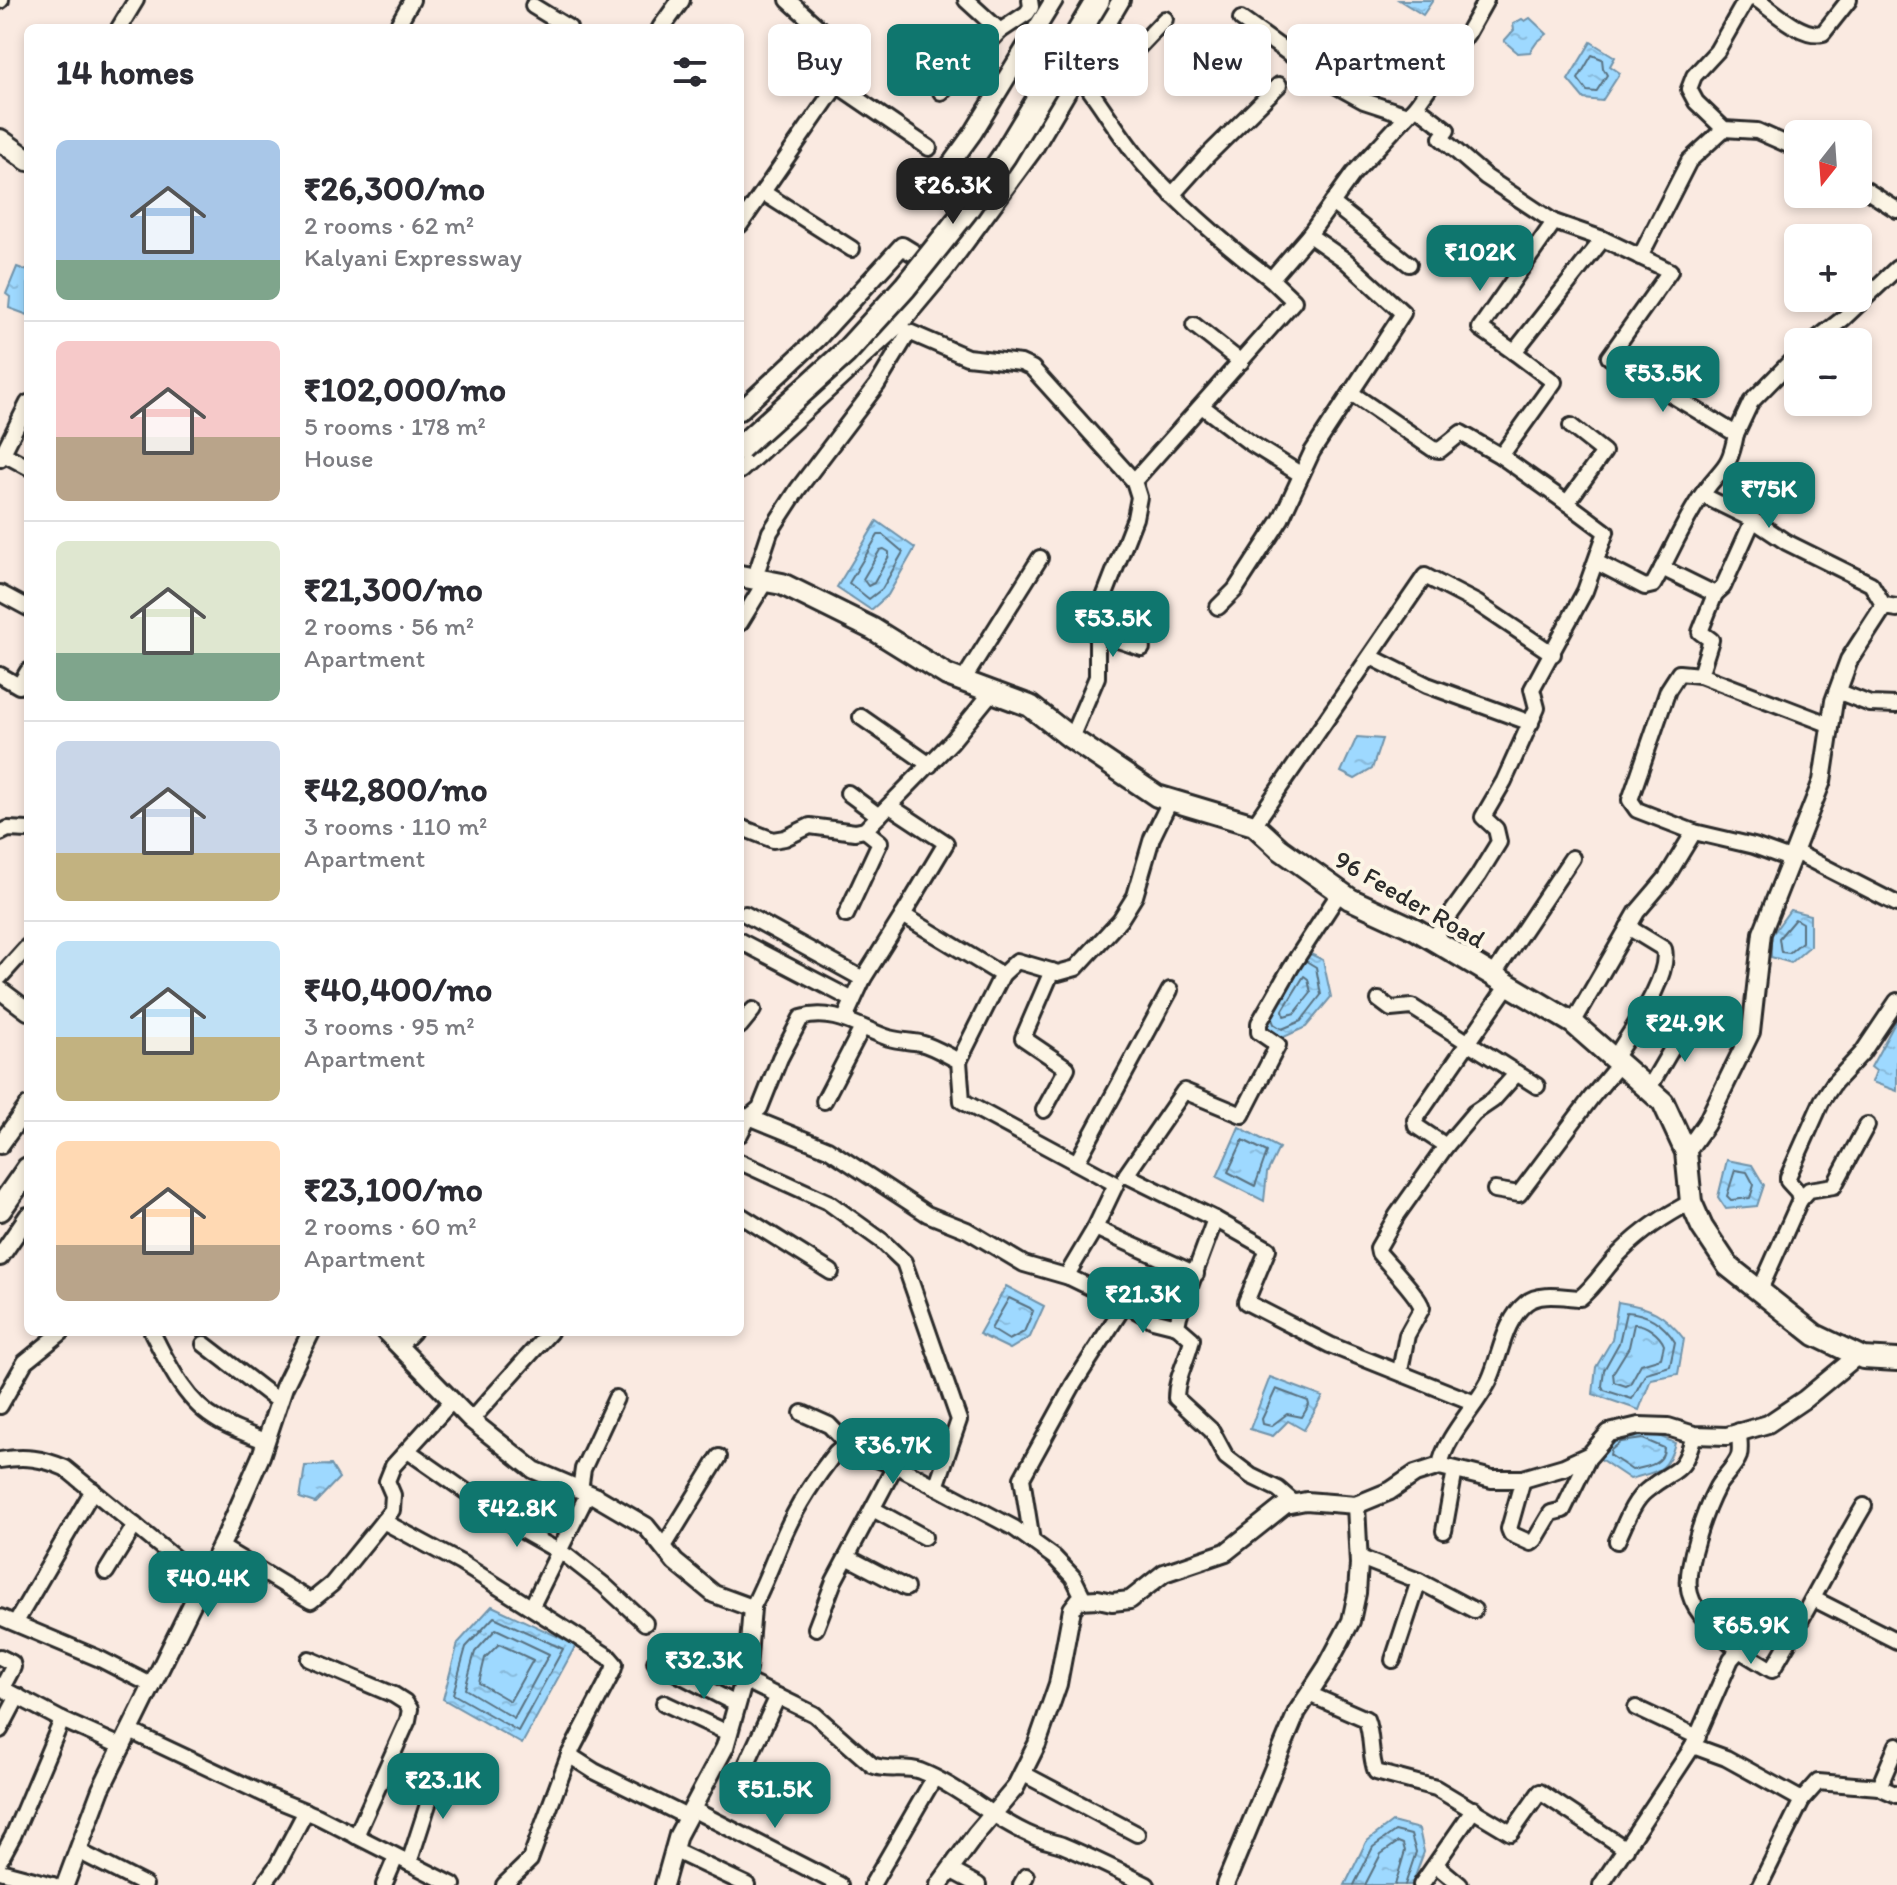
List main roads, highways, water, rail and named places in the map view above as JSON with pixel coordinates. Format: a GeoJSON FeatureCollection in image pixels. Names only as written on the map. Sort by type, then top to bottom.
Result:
{"type":"FeatureCollection","features":[{"type":"Feature","properties":{"kind":"highway"},"geometry":{"type":"LineString","coordinates":[[744,444],[845,353],[905,287],[965,212],[1004,156],[1098,0]]}},
{"type":"Feature","properties":{"kind":"highway"},"geometry":{"type":"LineString","coordinates":[[0,1209],[24,1175]]}},
{"type":"Feature","properties":{"kind":"main road"},"geometry":{"type":"LineString","coordinates":[[2,147],[24,158]]}},
{"type":"Feature","properties":{"kind":"main road","name":"96 Feeder Road"},"geometry":{"type":"LineString","coordinates":[[753,579],[782,584],[841,612],[947,675],[1030,706],[1138,785],[1170,801],[1254,825],[1280,849],[1340,892],[1432,940],[1573,1023],[1663,1102],[1686,1152],[1691,1202],[1702,1227],[1728,1266],[1815,1335],[1857,1356],[1897,1360]]}},
{"type":"Feature","properties":{"kind":"water"},"geometry":{"type":"Polygon","coordinates":[[[1399,0],[1433,0],[1423,15],[1399,0]]]}},
{"type":"Feature","properties":{"kind":"water"},"geometry":{"type":"Polygon","coordinates":[[[1530,18],[1547,34],[1530,52],[1518,53],[1504,41],[1514,30],[1513,24],[1530,18]]]}},
{"type":"Feature","properties":{"kind":"water"},"geometry":{"type":"Polygon","coordinates":[[[1591,42],[1615,57],[1610,66],[1620,73],[1602,101],[1584,99],[1568,80],[1591,42]]]}},
{"type":"Feature","properties":{"kind":"water"},"geometry":{"type":"Polygon","coordinates":[[[17,267],[24,270],[24,314],[9,308],[10,297],[6,294],[17,267]]]}},
{"type":"Feature","properties":{"kind":"water"},"geometry":{"type":"Polygon","coordinates":[[[877,521],[915,548],[888,595],[871,610],[837,587],[877,521]]]}},
{"type":"Feature","properties":{"kind":"water"},"geometry":{"type":"Polygon","coordinates":[[[1357,737],[1382,739],[1372,769],[1355,779],[1341,772],[1357,737]]]}},
{"type":"Feature","properties":{"kind":"water"},"geometry":{"type":"Polygon","coordinates":[[[1790,910],[1810,915],[1810,946],[1791,963],[1771,957],[1771,936],[1790,910]]]}},
{"type":"Feature","properties":{"kind":"water"},"geometry":{"type":"Polygon","coordinates":[[[1298,948],[1323,960],[1331,997],[1306,1027],[1282,1038],[1266,1029],[1264,1018],[1298,948]]]}},
{"type":"Feature","properties":{"kind":"water"},"geometry":{"type":"Polygon","coordinates":[[[1897,1019],[1897,1091],[1872,1082],[1876,1071],[1871,1067],[1897,1019]]]}},
{"type":"Feature","properties":{"kind":"water"},"geometry":{"type":"Polygon","coordinates":[[[1239,1127],[1279,1148],[1267,1173],[1264,1201],[1217,1177],[1239,1127]]]}},
{"type":"Feature","properties":{"kind":"water"},"geometry":{"type":"Polygon","coordinates":[[[1727,1160],[1752,1165],[1764,1185],[1757,1206],[1726,1209],[1718,1197],[1727,1160]]]}},
{"type":"Feature","properties":{"kind":"water"},"geometry":{"type":"Polygon","coordinates":[[[1006,1286],[1044,1306],[1030,1337],[1010,1349],[979,1334],[1006,1286]]]}},
{"type":"Feature","properties":{"kind":"water"},"geometry":{"type":"Polygon","coordinates":[[[1618,1302],[1656,1313],[1684,1339],[1678,1374],[1651,1379],[1639,1410],[1593,1394],[1596,1367],[1612,1340],[1618,1302]]]}},
{"type":"Feature","properties":{"kind":"water"},"geometry":{"type":"Polygon","coordinates":[[[1270,1377],[1323,1397],[1304,1430],[1288,1421],[1273,1436],[1250,1429],[1270,1377]]]}},
{"type":"Feature","properties":{"kind":"water"},"geometry":{"type":"Polygon","coordinates":[[[1645,1430],[1675,1443],[1668,1460],[1660,1469],[1630,1479],[1599,1458],[1611,1439],[1645,1430]]]}},
{"type":"Feature","properties":{"kind":"water"},"geometry":{"type":"Polygon","coordinates":[[[331,1465],[339,1478],[315,1503],[300,1498],[305,1466],[331,1465]]]}},
{"type":"Feature","properties":{"kind":"water"},"geometry":{"type":"Polygon","coordinates":[[[492,1606],[576,1645],[522,1744],[443,1699],[458,1643],[492,1606]]]}},
{"type":"Feature","properties":{"kind":"water"},"geometry":{"type":"Polygon","coordinates":[[[1392,1822],[1419,1829],[1424,1852],[1412,1885],[1345,1885],[1366,1842],[1392,1822]]]}}]}
